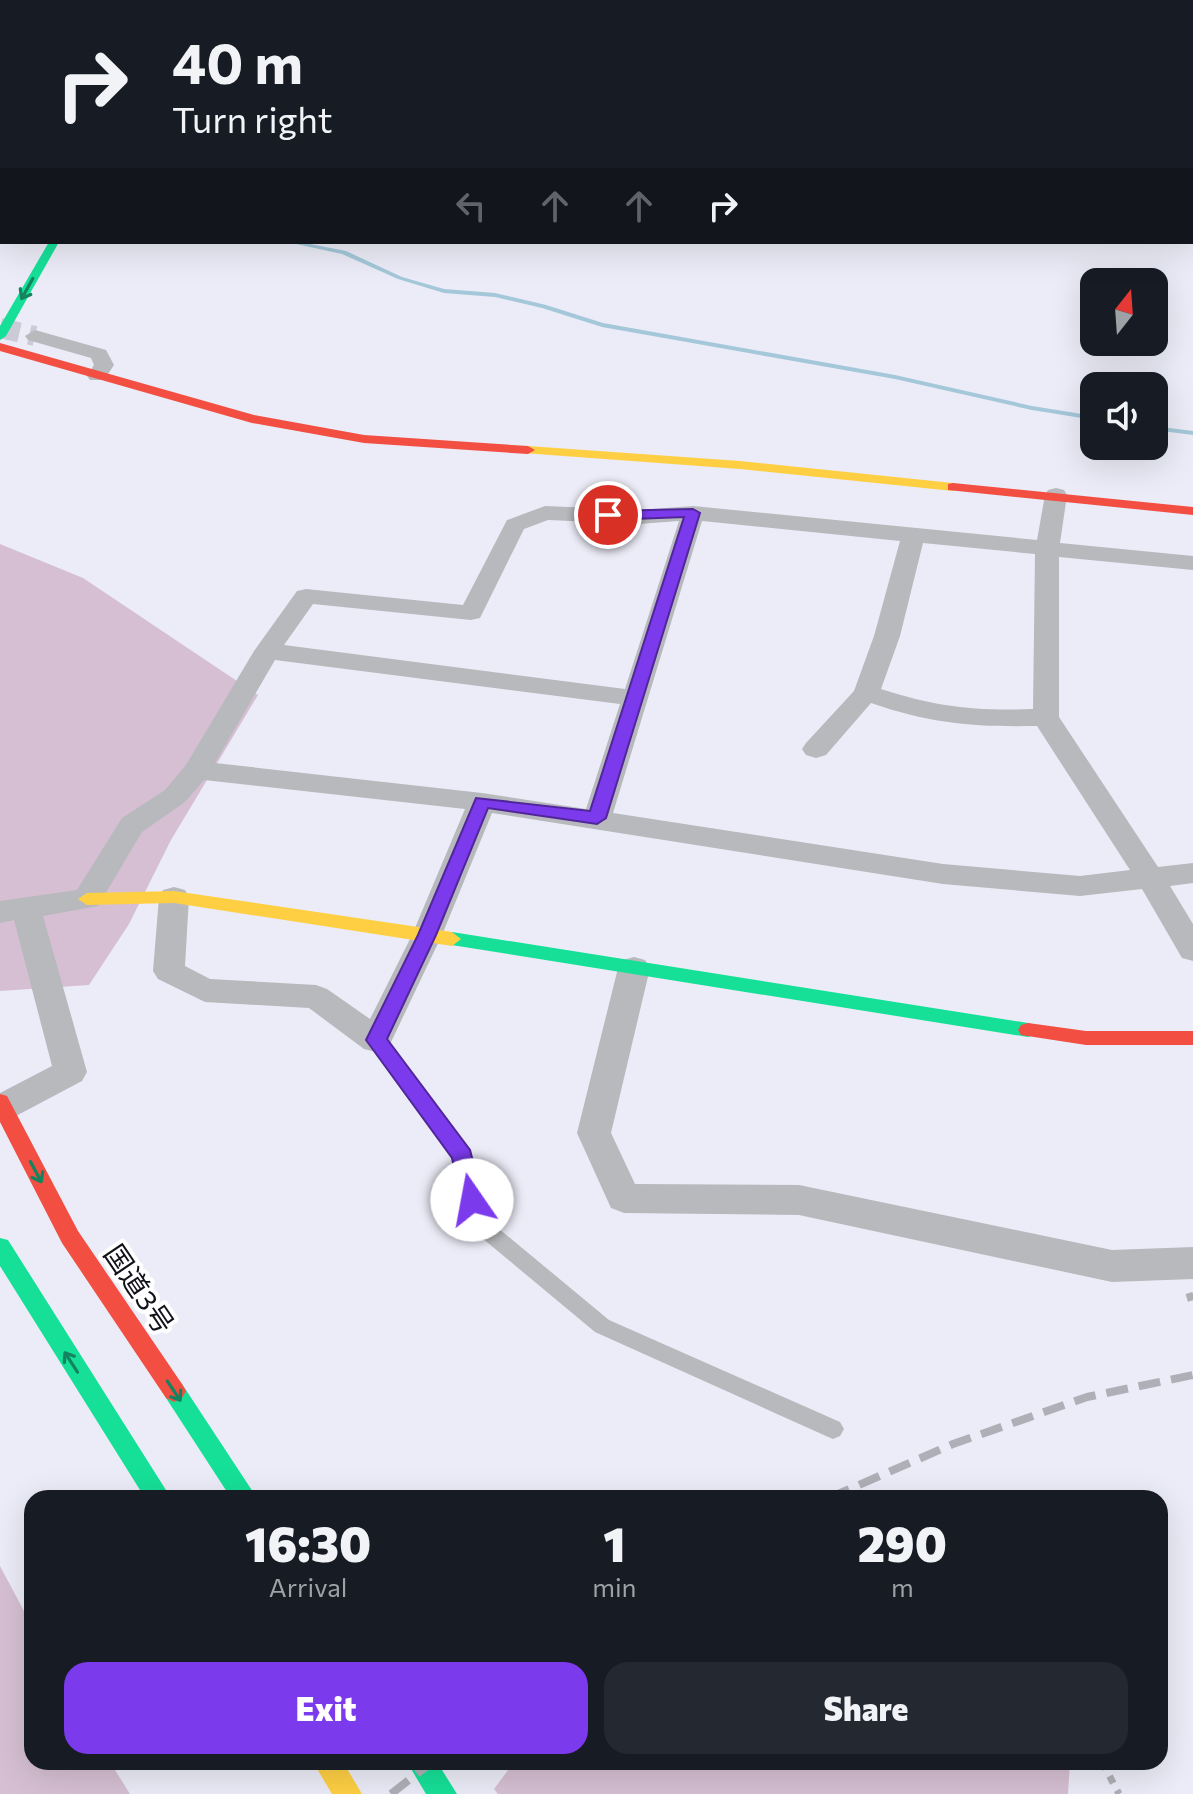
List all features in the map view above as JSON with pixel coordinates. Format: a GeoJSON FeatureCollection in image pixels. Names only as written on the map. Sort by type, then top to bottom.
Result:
{"type":"FeatureCollection","features":[{"type":"Feature","properties":{"kind":"main road"},"geometry":{"type":"LineString","coordinates":[[0,336],[53,244]]}},
{"type":"Feature","properties":{"kind":"main road"},"geometry":{"type":"LineString","coordinates":[[0,347],[252,419],[364,439],[740,465],[1193,511]]}},
{"type":"Feature","properties":{"kind":"main road"},"geometry":{"type":"LineString","coordinates":[[87,899],[174,897],[923,1016],[1086,1038],[1193,1038]]}},
{"type":"Feature","properties":{"kind":"main road","name":"国道3号"},"geometry":{"type":"LineString","coordinates":[[1,1105],[70,1237],[240,1490]]}},
{"type":"Feature","properties":{"kind":"main road"},"geometry":{"type":"LineString","coordinates":[[0,1247],[154,1490]]}},
{"type":"Feature","properties":{"kind":"main road"},"geometry":{"type":"LineString","coordinates":[[332,1770],[348,1794]]}},
{"type":"Feature","properties":{"kind":"main road"},"geometry":{"type":"LineString","coordinates":[[426,1770],[443,1794]]}},
{"type":"Feature","properties":{"kind":"street"},"geometry":{"type":"LineString","coordinates":[[35,336],[99,354],[104,365],[97,376]]}},
{"type":"Feature","properties":{"kind":"street"},"geometry":{"type":"LineString","coordinates":[[1056,495],[1047,549],[1046,717],[1152,880],[1193,950]]}},
{"type":"Feature","properties":{"kind":"street"},"geometry":{"type":"LineString","coordinates":[[1,1105],[70,1072],[13,910],[87,899],[132,825],[175,796],[197,770],[267,651],[306,596],[471,613],[515,525],[545,513],[639,517],[693,513],[1193,563]]}},
{"type":"Feature","properties":{"kind":"street"},"geometry":{"type":"LineString","coordinates":[[597,818],[693,513]]}},
{"type":"Feature","properties":{"kind":"street"},"geometry":{"type":"LineString","coordinates":[[816,749],[866,693],[887,636],[913,535]]}},
{"type":"Feature","properties":{"kind":"street"},"geometry":{"type":"LineString","coordinates":[[267,651],[634,698]]}},
{"type":"Feature","properties":{"kind":"street"},"geometry":{"type":"LineString","coordinates":[[866,693],[924,712],[978,719],[1046,717]]}},
{"type":"Feature","properties":{"kind":"street"},"geometry":{"type":"LineString","coordinates":[[197,770],[597,818],[943,874],[1080,886],[1193,873]]}},
{"type":"Feature","properties":{"kind":"street"},"geometry":{"type":"LineString","coordinates":[[174,897],[169,971],[205,990],[316,997],[376,1040],[427,935],[482,802]]}},
{"type":"Feature","properties":{"kind":"street"},"geometry":{"type":"LineString","coordinates":[[634,968],[594,1133],[624,1198],[799,1200],[1112,1266],[1193,1263]]}},
{"type":"Feature","properties":{"kind":"lane"},"geometry":{"type":"LineString","coordinates":[[376,1040],[462,1156],[477,1222],[602,1326],[833,1429]]}},
{"type":"Feature","properties":{"kind":"path"},"geometry":{"type":"LineString","coordinates":[[1106,1770],[1119,1794]]}},
{"type":"Feature","properties":{"kind":"shaded area"},"geometry":{"type":"Polygon","coordinates":[[[0,544],[83,578],[258,695],[171,840],[129,924],[89,985],[0,991],[0,544]]]}},
{"type":"Feature","properties":{"kind":"shaded area"},"geometry":{"type":"Polygon","coordinates":[[[0,1566],[24,1611],[24,1770],[115,1770],[130,1794],[0,1794],[0,1566]]]}},
{"type":"Feature","properties":{"kind":"shaded area"},"geometry":{"type":"Polygon","coordinates":[[[508,1770],[1070,1770],[1068,1794],[498,1794],[494,1789],[508,1770]]]}},
{"type":"Feature","properties":{"kind":"waterway"},"geometry":{"type":"LineString","coordinates":[[301,244],[344,252],[400,278],[444,291],[495,295],[544,306],[602,325],[895,377],[1080,416]]}},
{"type":"Feature","properties":{"kind":"waterway"},"geometry":{"type":"LineString","coordinates":[[1168,430],[1193,433]]}},
{"type":"Feature","properties":{"kind":"tunnel"},"geometry":{"type":"LineString","coordinates":[[0,328],[35,336]]}},
{"type":"Feature","properties":{"kind":"railway"},"geometry":{"type":"LineString","coordinates":[[847,1490],[953,1444],[1087,1397],[1193,1375]]}},
{"type":"Feature","properties":{"kind":"railway"},"geometry":{"type":"LineString","coordinates":[[391,1794],[422,1770]]}},
{"type":"Feature","properties":{"kind":"traffic: fast"},"geometry":{"type":"LineString","coordinates":[[0,336],[53,244]]}},
{"type":"Feature","properties":{"kind":"traffic: fast"},"geometry":{"type":"LineString","coordinates":[[452,939],[1028,1030]]}},
{"type":"Feature","properties":{"kind":"traffic: fast"},"geometry":{"type":"LineString","coordinates":[[0,1247],[154,1490]]}},
{"type":"Feature","properties":{"kind":"traffic: fast"},"geometry":{"type":"LineString","coordinates":[[174,1391],[240,1490]]}},
{"type":"Feature","properties":{"kind":"traffic: fast"},"geometry":{"type":"LineString","coordinates":[[426,1770],[443,1794]]}},
{"type":"Feature","properties":{"kind":"traffic: slow"},"geometry":{"type":"LineString","coordinates":[[528,450],[740,465],[953,487]]}},
{"type":"Feature","properties":{"kind":"traffic: slow"},"geometry":{"type":"LineString","coordinates":[[87,899],[174,897],[452,939]]}},
{"type":"Feature","properties":{"kind":"traffic: slow"},"geometry":{"type":"LineString","coordinates":[[332,1770],[348,1794]]}},
{"type":"Feature","properties":{"kind":"traffic: jam"},"geometry":{"type":"LineString","coordinates":[[0,347],[252,419],[364,439],[528,450]]}},
{"type":"Feature","properties":{"kind":"traffic: jam"},"geometry":{"type":"LineString","coordinates":[[953,487],[1193,511]]}},
{"type":"Feature","properties":{"kind":"traffic: jam"},"geometry":{"type":"LineString","coordinates":[[1028,1030],[1086,1038],[1193,1038]]}},
{"type":"Feature","properties":{"kind":"traffic: jam"},"geometry":{"type":"LineString","coordinates":[[0,1102],[70,1237],[174,1391]]}},
{"type":"Feature","properties":{"kind":"route"},"geometry":{"type":"LineString","coordinates":[[472,1200],[462,1156],[376,1040],[427,935],[482,802],[597,818],[693,513],[639,517],[608,515]]}}]}
